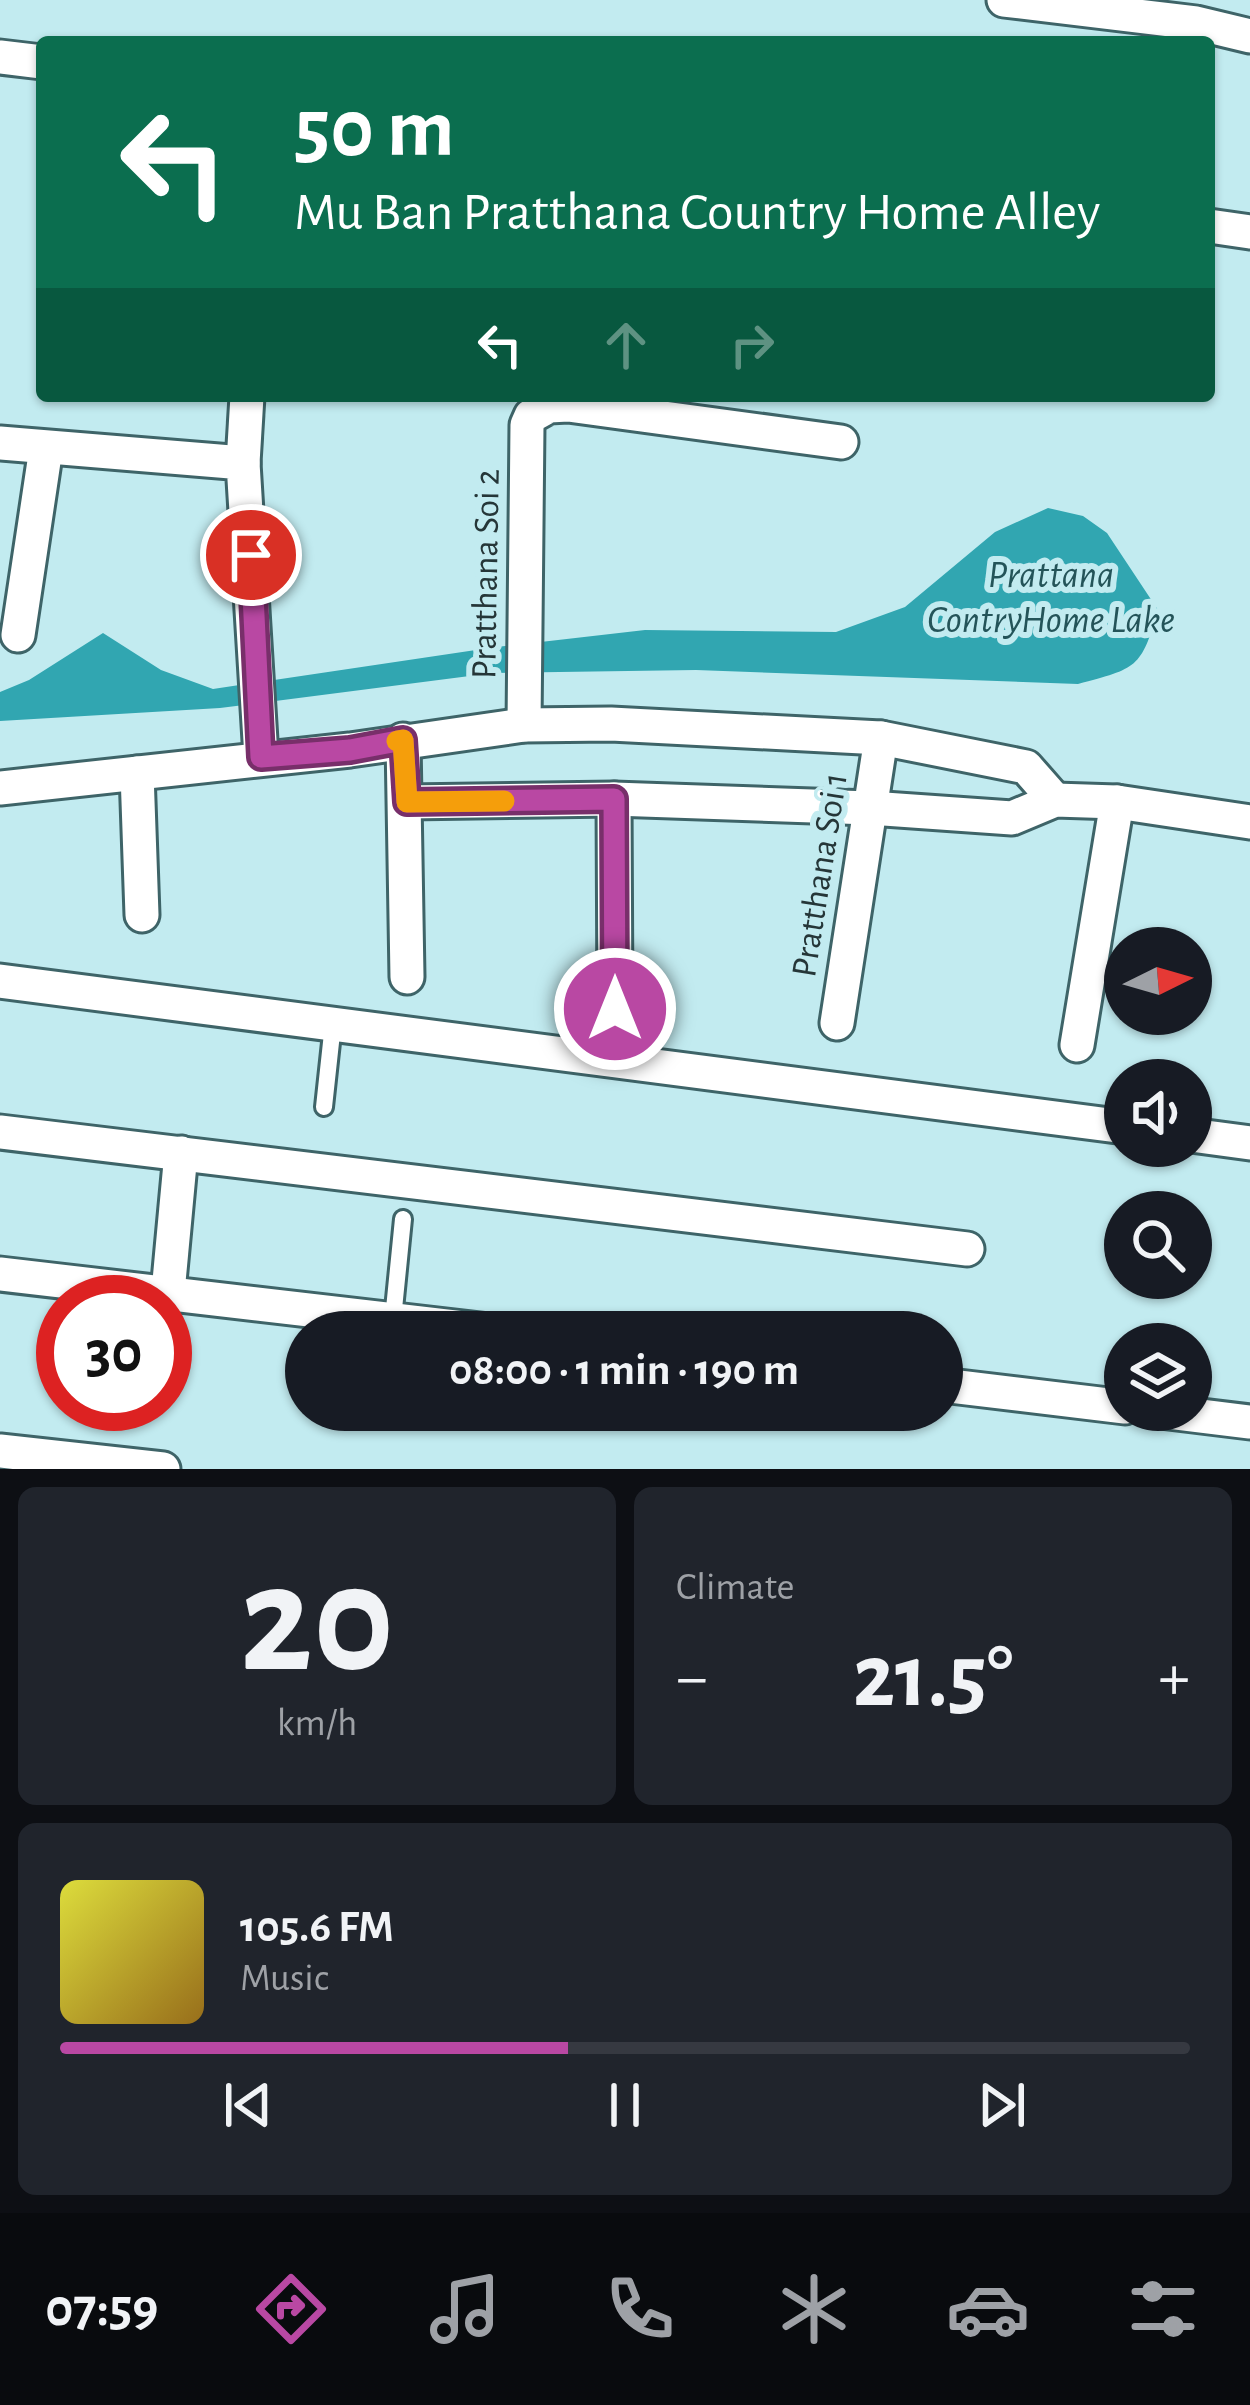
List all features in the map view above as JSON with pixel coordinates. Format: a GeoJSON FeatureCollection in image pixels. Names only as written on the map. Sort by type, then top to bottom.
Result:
{"type":"FeatureCollection","features":[{"type":"Feature","properties":{"kind":"street"},"geometry":{"type":"LineString","coordinates":[[1004,0],[1196,23],[1250,36]]}},
{"type":"Feature","properties":{"kind":"street"},"geometry":{"type":"LineString","coordinates":[[0,57],[36,61]]}},
{"type":"Feature","properties":{"kind":"street"},"geometry":{"type":"LineString","coordinates":[[1215,227],[1250,232]]}},
{"type":"Feature","properties":{"kind":"street"},"geometry":{"type":"LineString","coordinates":[[247,402],[243,463],[260,743]]}},
{"type":"Feature","properties":{"kind":"street","name":"Pratthana Soi 2"},"geometry":{"type":"LineString","coordinates":[[524,725],[527,425],[538,410],[568,405],[841,442]]}},
{"type":"Feature","properties":{"kind":"street"},"geometry":{"type":"LineString","coordinates":[[0,443],[243,463]]}},
{"type":"Feature","properties":{"kind":"street"},"geometry":{"type":"LineString","coordinates":[[18,635],[46,448]]}},
{"type":"Feature","properties":{"kind":"street"},"geometry":{"type":"LineString","coordinates":[[0,788],[137,773],[260,743],[350,750],[524,725],[791,730],[881,738],[1026,767],[1055,800]]}},
{"type":"Feature","properties":{"kind":"street","name":"Pratthana Soi 1"},"geometry":{"type":"LineString","coordinates":[[837,1023],[881,738]]}},
{"type":"Feature","properties":{"kind":"street"},"geometry":{"type":"LineString","coordinates":[[403,740],[406,976]]}},
{"type":"Feature","properties":{"kind":"street"},"geometry":{"type":"LineString","coordinates":[[137,773],[142,915]]}},
{"type":"Feature","properties":{"kind":"street"},"geometry":{"type":"LineString","coordinates":[[407,802],[614,799],[1012,818],[1055,800],[1117,802],[1250,822]]}},
{"type":"Feature","properties":{"kind":"street"},"geometry":{"type":"LineString","coordinates":[[614,799],[615,1009]]}},
{"type":"Feature","properties":{"kind":"street"},"geometry":{"type":"LineString","coordinates":[[1077,1045],[1117,802]]}},
{"type":"Feature","properties":{"kind":"street"},"geometry":{"type":"LineString","coordinates":[[0,981],[1104,1124]]}},
{"type":"Feature","properties":{"kind":"street"},"geometry":{"type":"LineString","coordinates":[[0,1132],[967,1249]]}},
{"type":"Feature","properties":{"kind":"street"},"geometry":{"type":"LineString","coordinates":[[1212,1138],[1250,1143]]}},
{"type":"Feature","properties":{"kind":"street"},"geometry":{"type":"LineString","coordinates":[[170,1275],[181,1153]]}},
{"type":"Feature","properties":{"kind":"street"},"geometry":{"type":"LineString","coordinates":[[0,1274],[36,1278]]}},
{"type":"Feature","properties":{"kind":"street"},"geometry":{"type":"LineString","coordinates":[[192,1295],[326,1311]]}},
{"type":"Feature","properties":{"kind":"street"},"geometry":{"type":"LineString","coordinates":[[963,1388],[1104,1404]]}},
{"type":"Feature","properties":{"kind":"street"},"geometry":{"type":"LineString","coordinates":[[1212,1417],[1250,1422]]}},
{"type":"Feature","properties":{"kind":"street"},"geometry":{"type":"LineString","coordinates":[[0,1451],[163,1469]]}},
{"type":"Feature","properties":{"kind":"lane"},"geometry":{"type":"LineString","coordinates":[[324,1107],[333,1024]]}},
{"type":"Feature","properties":{"kind":"lane"},"geometry":{"type":"LineString","coordinates":[[394,1311],[403,1219]]}},
{"type":"Feature","properties":{"kind":"water","name":"Prattana ContryHome Lake"},"geometry":{"type":"Polygon","coordinates":[[[1048,508],[1083,516],[1107,533],[1158,610],[1141,655],[1125,669],[1078,684],[696,670],[493,673],[220,708],[0,721],[0,692],[29,680],[103,633],[161,670],[213,689],[645,630],[836,632],[905,607],[995,532],[1048,508]]]}},
{"type":"Feature","properties":{"kind":"slow traffic"},"geometry":{"type":"LineString","coordinates":[[397,741],[403,740],[407,802],[504,801]]}},
{"type":"Feature","properties":{"kind":"route"},"geometry":{"type":"LineString","coordinates":[[251,555],[261,757],[350,750],[403,740],[407,802],[614,799],[615,1009]]}}]}
